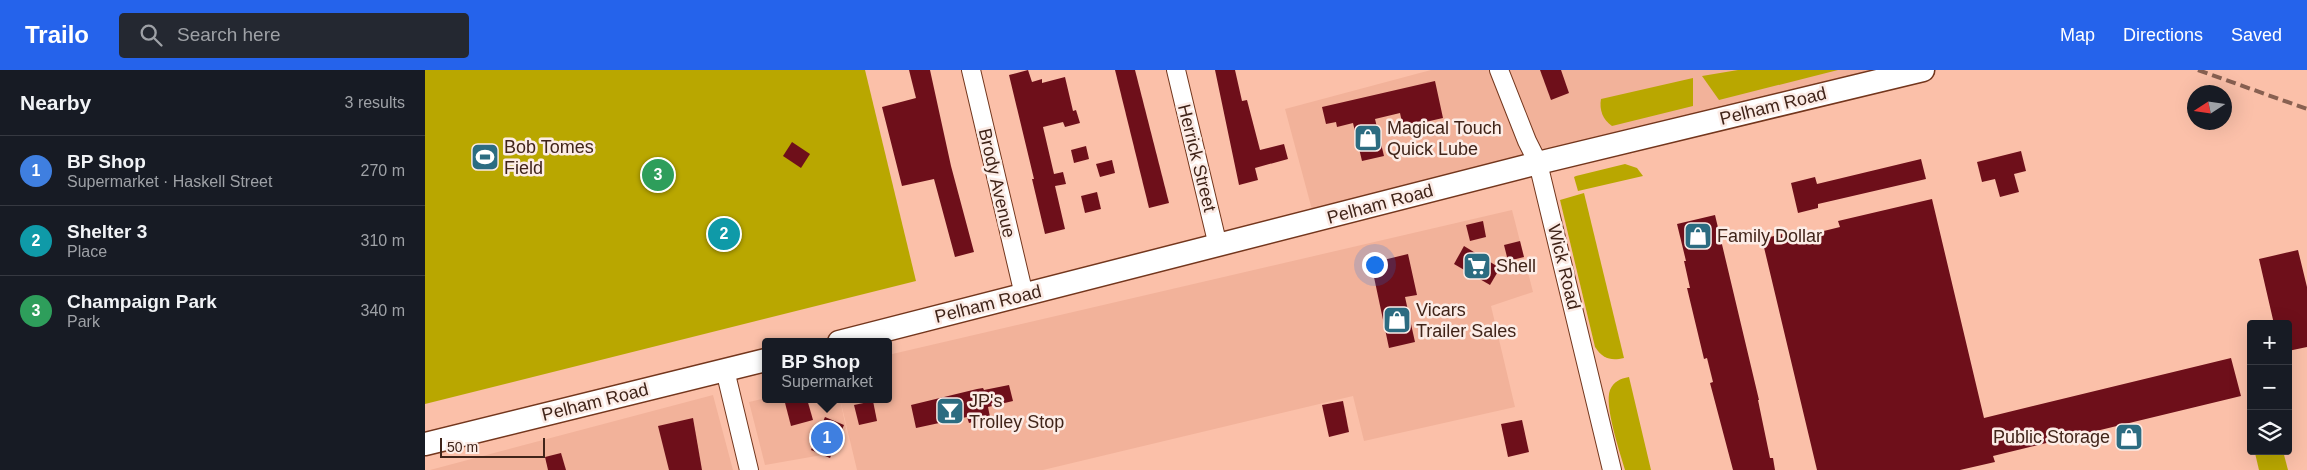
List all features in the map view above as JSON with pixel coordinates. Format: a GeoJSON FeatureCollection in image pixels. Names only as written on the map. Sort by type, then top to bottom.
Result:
{"type":"FeatureCollection","features":[{"type":"Feature","properties":{"kind":"main road","name":"Pelham Road"},"geometry":{"type":"LineString","coordinates":[[855,338],[1538,163],[1923,70]]}},
{"type":"Feature","properties":{"kind":"main road","name":"Pelham Road"},"geometry":{"type":"LineString","coordinates":[[425,444],[762,361]]}},
{"type":"Feature","properties":{"kind":"street","name":"Brody Avenue"},"geometry":{"type":"LineString","coordinates":[[971,70],[1024,295]]}},
{"type":"Feature","properties":{"kind":"street","name":"Herrick Street"},"geometry":{"type":"LineString","coordinates":[[1175,70],[1218,246]]}},
{"type":"Feature","properties":{"kind":"street","name":"Wick Road"},"geometry":{"type":"LineString","coordinates":[[1499,70],[1527,141],[1538,163],[1612,470]]}},
{"type":"Feature","properties":{"kind":"street"},"geometry":{"type":"LineString","coordinates":[[725,370],[749,470]]}},
{"type":"Feature","properties":{"kind":"shaded area"},"geometry":{"type":"Polygon","coordinates":[[[425,70],[865,70],[916,281],[425,404],[425,70]]]}},
{"type":"Feature","properties":{"kind":"shaded area"},"geometry":{"type":"Polygon","coordinates":[[[1431,70],[1923,70],[1315,221],[1285,109],[1431,70]]]}},
{"type":"Feature","properties":{"kind":"shaded area"},"geometry":{"type":"Polygon","coordinates":[[[1738,70],[1838,70],[1719,100],[1702,76],[1738,70]]]}},
{"type":"Feature","properties":{"kind":"shaded area"},"geometry":{"type":"Polygon","coordinates":[[[1693,78],[1693,106],[1612,126],[1602,114],[1601,99],[1693,78]]]}},
{"type":"Feature","properties":{"kind":"shaded area"},"geometry":{"type":"Polygon","coordinates":[[[1625,164],[1637,168],[1643,176],[1578,191],[1574,177],[1625,164]]]}},
{"type":"Feature","properties":{"kind":"shaded area"},"geometry":{"type":"Polygon","coordinates":[[[1584,193],[1624,358],[1608,358],[1595,347],[1560,200],[1584,193]]]}},
{"type":"Feature","properties":{"kind":"shaded area"},"geometry":{"type":"Polygon","coordinates":[[[1512,210],[1533,292],[1491,306],[1515,407],[1364,441],[1353,396],[1043,470],[857,470],[841,403],[892,403],[892,354],[1512,210]]]}},
{"type":"Feature","properties":{"kind":"shaded area"},"geometry":{"type":"Polygon","coordinates":[[[1629,377],[1651,470],[1625,470],[1613,429],[1609,407],[1610,390],[1613,384],[1629,377]]]}},
{"type":"Feature","properties":{"kind":"shaded area"},"geometry":{"type":"Polygon","coordinates":[[[713,395],[733,470],[430,470],[713,395]]]}},
{"type":"Feature","properties":{"kind":"shaded area"},"geometry":{"type":"Polygon","coordinates":[[[762,399],[762,403],[841,403],[846,428],[830,458],[822,455],[765,465],[749,402],[762,399]]]}},
{"type":"Feature","properties":{"kind":"shaded area"},"geometry":{"type":"Polygon","coordinates":[[[2255,455],[2284,455],[2288,470],[2259,470],[2255,455]]]}},
{"type":"Feature","properties":{"kind":"building"},"geometry":{"type":"Polygon","coordinates":[[[909,70],[930,70],[951,166],[974,252],[955,257],[934,179],[902,186],[882,107],[916,98],[909,70]]]}},
{"type":"Feature","properties":{"kind":"building"},"geometry":{"type":"Polygon","coordinates":[[[1028,70],[1032,82],[1042,79],[1042,83],[1065,77],[1073,111],[1076,110],[1080,123],[1065,127],[1063,122],[1043,127],[1054,174],[1063,172],[1066,184],[1055,186],[1065,229],[1045,234],[1009,75],[1028,70]]]}},
{"type":"Feature","properties":{"kind":"building"},"geometry":{"type":"Polygon","coordinates":[[[1115,70],[1135,70],[1169,203],[1149,208],[1115,70]]]}},
{"type":"Feature","properties":{"kind":"building"},"geometry":{"type":"Polygon","coordinates":[[[1215,70],[1235,70],[1242,101],[1247,100],[1260,150],[1284,144],[1288,159],[1255,168],[1258,180],[1239,185],[1215,70]]]}},
{"type":"Feature","properties":{"kind":"building"},"geometry":{"type":"Polygon","coordinates":[[[1540,70],[1561,70],[1569,93],[1551,100],[1540,70]]]}},
{"type":"Feature","properties":{"kind":"building"},"geometry":{"type":"Polygon","coordinates":[[[1435,81],[1443,118],[1403,127],[1400,113],[1375,119],[1384,156],[1362,161],[1353,123],[1337,127],[1336,122],[1326,124],[1322,107],[1435,81]]]}},
{"type":"Feature","properties":{"kind":"building"},"geometry":{"type":"Polygon","coordinates":[[[792,142],[810,154],[801,168],[783,156],[792,142]]]}},
{"type":"Feature","properties":{"kind":"building"},"geometry":{"type":"Polygon","coordinates":[[[1086,146],[1089,159],[1074,163],[1071,150],[1086,146]]]}},
{"type":"Feature","properties":{"kind":"building"},"geometry":{"type":"Polygon","coordinates":[[[2021,151],[2026,171],[2014,174],[2019,192],[2000,197],[1995,179],[1982,182],[1977,162],[2021,151]]]}},
{"type":"Feature","properties":{"kind":"building"},"geometry":{"type":"Polygon","coordinates":[[[1921,159],[1926,179],[1818,204],[1818,208],[1798,213],[1791,183],[1815,177],[1817,184],[1921,159]]]}},
{"type":"Feature","properties":{"kind":"building"},"geometry":{"type":"Polygon","coordinates":[[[1112,160],[1115,173],[1100,177],[1096,164],[1112,160]]]}},
{"type":"Feature","properties":{"kind":"building"},"geometry":{"type":"Polygon","coordinates":[[[1097,192],[1101,209],[1085,213],[1081,196],[1097,192]]]}},
{"type":"Feature","properties":{"kind":"building"},"geometry":{"type":"Polygon","coordinates":[[[1932,199],[1984,418],[2231,358],[2241,396],[1993,456],[1995,462],[1960,470],[1817,470],[1762,239],[1782,234],[1783,241],[1840,227],[1838,221],[1932,199]]]}},
{"type":"Feature","properties":{"kind":"building"},"geometry":{"type":"Polygon","coordinates":[[[1715,215],[1759,400],[1770,458],[1773,458],[1775,470],[1733,470],[1710,383],[1713,382],[1707,358],[1704,359],[1687,288],[1690,288],[1684,261],[1686,261],[1677,224],[1715,215]]]}},
{"type":"Feature","properties":{"kind":"building"},"geometry":{"type":"Polygon","coordinates":[[[1483,221],[1486,237],[1470,241],[1466,225],[1483,221]]]}},
{"type":"Feature","properties":{"kind":"building"},"geometry":{"type":"Polygon","coordinates":[[[735,224],[738,238],[713,244],[709,230],[735,224]]]}},
{"type":"Feature","properties":{"kind":"building"},"geometry":{"type":"Polygon","coordinates":[[[1520,241],[1524,257],[1508,261],[1504,245],[1520,241]]]}},
{"type":"Feature","properties":{"kind":"building","name":"Shell"},"geometry":{"type":"Polygon","coordinates":[[[1464,246],[1500,268],[1490,285],[1454,264],[1464,246]]]}},
{"type":"Feature","properties":{"kind":"building"},"geometry":{"type":"Polygon","coordinates":[[[2298,250],[2307,287],[2307,347],[2292,350],[2292,320],[2273,320],[2259,259],[2298,250]]]}},
{"type":"Feature","properties":{"kind":"building","name":"Vicars Trailer Sales"},"geometry":{"type":"Polygon","coordinates":[[[1408,254],[1417,295],[1405,297],[1415,342],[1389,348],[1371,263],[1408,254]]]}},
{"type":"Feature","properties":{"kind":"building","name":"JP's Trolley Stop"},"geometry":{"type":"Polygon","coordinates":[[[1009,385],[1013,401],[988,407],[990,417],[969,423],[967,417],[916,428],[911,405],[977,389],[983,388],[984,390],[1009,385]]]}},
{"type":"Feature","properties":{"kind":"building"},"geometry":{"type":"Polygon","coordinates":[[[1343,401],[1349,432],[1329,437],[1322,405],[1343,401]]]}},
{"type":"Feature","properties":{"kind":"building"},"geometry":{"type":"Polygon","coordinates":[[[785,403],[808,403],[813,420],[791,426],[785,403]]]}},
{"type":"Feature","properties":{"kind":"building"},"geometry":{"type":"Polygon","coordinates":[[[873,403],[877,421],[859,425],[854,405],[873,403]]]}},
{"type":"Feature","properties":{"kind":"building"},"geometry":{"type":"Polygon","coordinates":[[[825,417],[844,425],[830,458],[811,450],[825,417]]]}},
{"type":"Feature","properties":{"kind":"building"},"geometry":{"type":"Polygon","coordinates":[[[693,418],[702,470],[669,470],[658,426],[693,418]]]}},
{"type":"Feature","properties":{"kind":"building"},"geometry":{"type":"Polygon","coordinates":[[[1522,420],[1529,452],[1508,457],[1501,424],[1522,420]]]}},
{"type":"Feature","properties":{"kind":"building"},"geometry":{"type":"Polygon","coordinates":[[[561,453],[566,470],[548,470],[545,457],[561,453]]]}},
{"type":"Feature","properties":{"kind":"railway"},"geometry":{"type":"LineString","coordinates":[[2198,70],[2307,109]]}},
{"type":"Feature","properties":{"kind":"place","name":"Magical Touch Quick Lube"},"geometry":{"type":"Point","coordinates":[1368,138]}},
{"type":"Feature","properties":{"kind":"place","name":"Bob Tomes Field"},"geometry":{"type":"Point","coordinates":[485,157]}},
{"type":"Feature","properties":{"kind":"place","name":"Champaign Park"},"geometry":{"type":"Point","coordinates":[658,175]}},
{"type":"Feature","properties":{"kind":"place","name":"Shelter 3"},"geometry":{"type":"Point","coordinates":[724,234]}},
{"type":"Feature","properties":{"kind":"place","name":"Family Dollar"},"geometry":{"type":"Point","coordinates":[1698,236]}},
{"type":"Feature","properties":{"kind":"place","name":"Shell"},"geometry":{"type":"Point","coordinates":[1477,266]}},
{"type":"Feature","properties":{"kind":"place","name":"Vicars Trailer Sales"},"geometry":{"type":"Point","coordinates":[1397,320]}},
{"type":"Feature","properties":{"kind":"place","name":"JP's Trolley Stop"},"geometry":{"type":"Point","coordinates":[950,411]}},
{"type":"Feature","properties":{"kind":"place","name":"Public Storage"},"geometry":{"type":"Point","coordinates":[2129,437]}},
{"type":"Feature","properties":{"kind":"place","name":"BP Shop"},"geometry":{"type":"Point","coordinates":[827,438]}}]}
